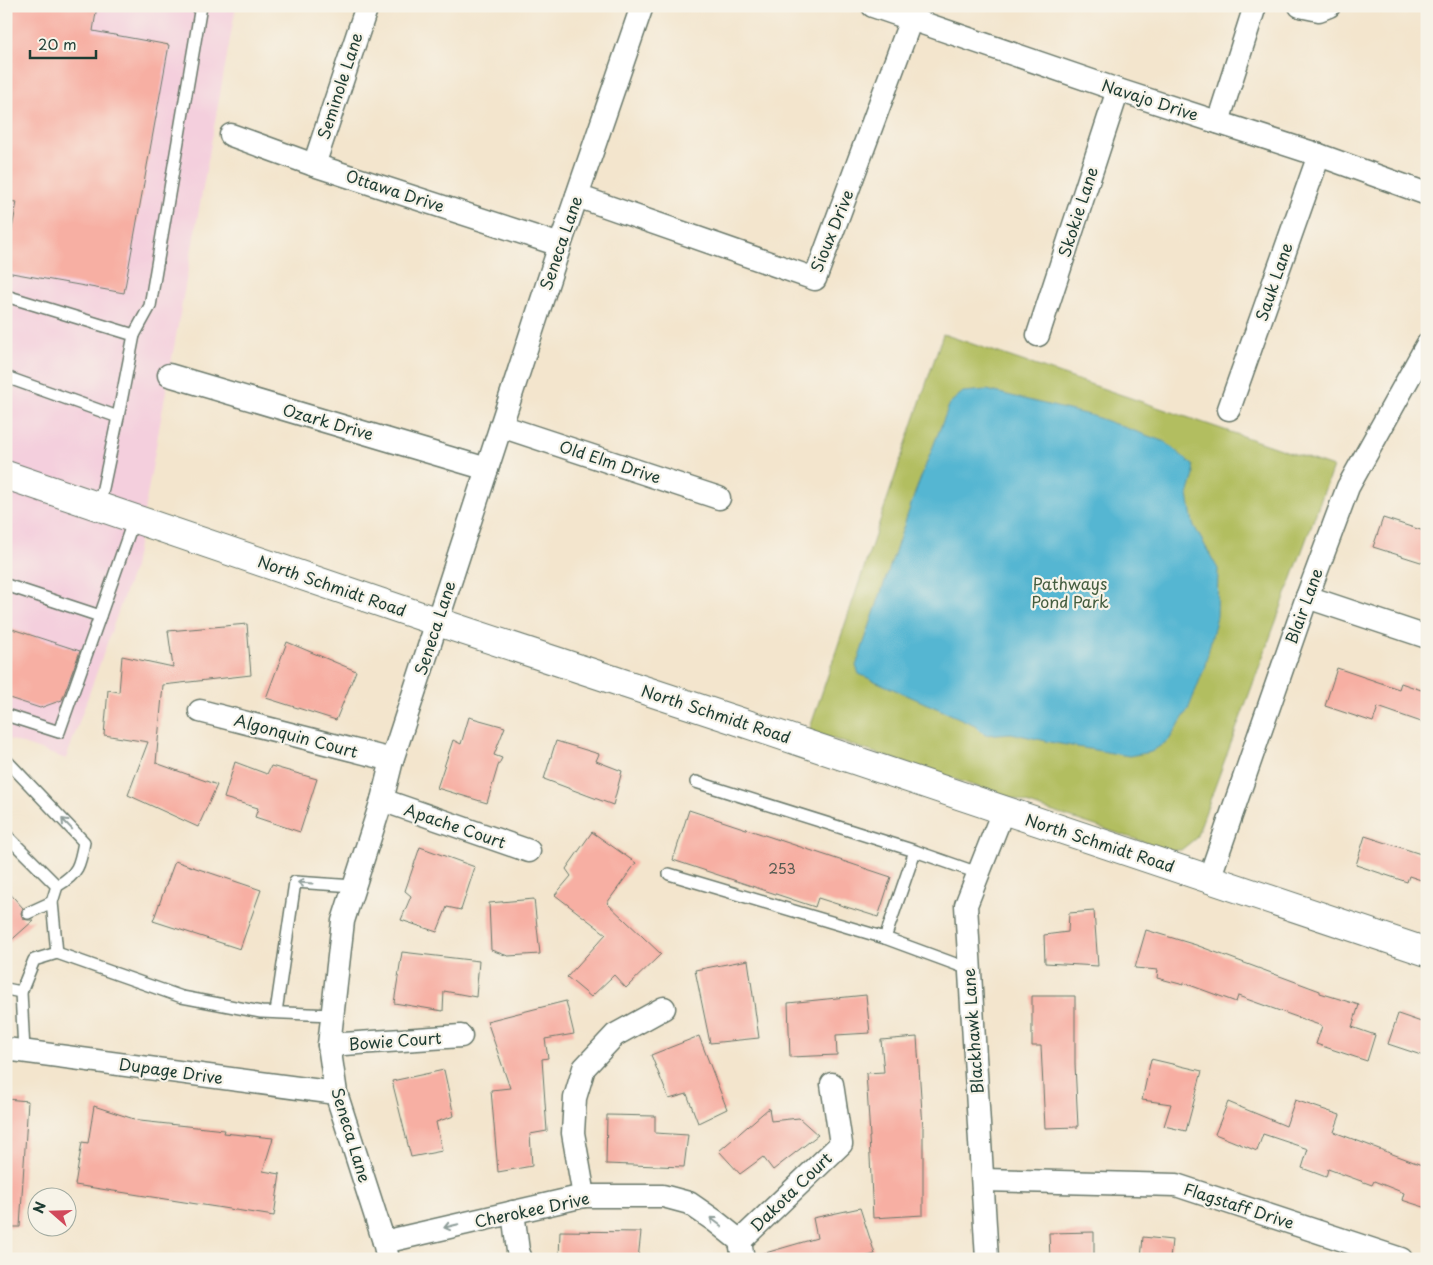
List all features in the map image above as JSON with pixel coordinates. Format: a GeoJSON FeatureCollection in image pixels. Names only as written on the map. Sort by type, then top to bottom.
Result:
{"type":"FeatureCollection","features":[{"type":"Feature","properties":{"kind":"street","name":"Seminole Lane"},"geometry":{"type":"LineString","coordinates":[[314,165],[367,6]]}},
{"type":"Feature","properties":{"kind":"street","name":"Seneca Lane"},"geometry":{"type":"LineString","coordinates":[[386,1251],[336,1093],[329,1045],[343,921],[382,800],[392,760],[560,245],[642,6]]}},
{"type":"Feature","properties":{"kind":"street","name":"Navajo Drive"},"geometry":{"type":"LineString","coordinates":[[873,6],[914,13],[1118,90],[1319,155],[1427,194]]}},
{"type":"Feature","properties":{"kind":"street"},"geometry":{"type":"LineString","coordinates":[[1218,122],[1255,6]]}},
{"type":"Feature","properties":{"kind":"street"},"geometry":{"type":"LineString","coordinates":[[1300,6],[1319,10],[1329,6]]}},
{"type":"Feature","properties":{"kind":"street","name":"Sioux Drive"},"geometry":{"type":"LineString","coordinates":[[577,196],[816,279],[914,13]]}},
{"type":"Feature","properties":{"kind":"street","name":"Skokie Lane"},"geometry":{"type":"LineString","coordinates":[[1038,335],[1118,90]]}},
{"type":"Feature","properties":{"kind":"street","name":"Ottawa Drive"},"geometry":{"type":"LineString","coordinates":[[231,135],[314,165],[560,245]]}},
{"type":"Feature","properties":{"kind":"street","name":"Sauk Lane"},"geometry":{"type":"LineString","coordinates":[[1230,408],[1319,155]]}},
{"type":"Feature","properties":{"kind":"street","name":"Blair Lane"},"geometry":{"type":"LineString","coordinates":[[1209,879],[1348,487],[1427,345]]}},
{"type":"Feature","properties":{"kind":"street","name":"Ozark Drive"},"geometry":{"type":"LineString","coordinates":[[169,375],[487,469]]}},
{"type":"Feature","properties":{"kind":"street","name":"Old Elm Drive"},"geometry":{"type":"LineString","coordinates":[[501,426],[719,498]]}},
{"type":"Feature","properties":{"kind":"street","name":"North Schmidt Road"},"geometry":{"type":"LineString","coordinates":[[6,475],[438,622],[1427,952]]}},
{"type":"Feature","properties":{"kind":"street"},"geometry":{"type":"LineString","coordinates":[[1308,597],[1427,637]]}},
{"type":"Feature","properties":{"kind":"street","name":"Algonquin Court"},"geometry":{"type":"LineString","coordinates":[[200,710],[392,760]]}},
{"type":"Feature","properties":{"kind":"street","name":"Apache Court"},"geometry":{"type":"LineString","coordinates":[[382,800],[528,851]]}},
{"type":"Feature","properties":{"kind":"street","name":"Blackhawk Lane"},"geometry":{"type":"LineString","coordinates":[[987,1259],[966,905],[1003,811]]}},
{"type":"Feature","properties":{"kind":"street"},"geometry":{"type":"LineString","coordinates":[[584,1196],[573,1133],[575,1098],[584,1068],[614,1035],[664,1008]]}},
{"type":"Feature","properties":{"kind":"street","name":"Bowie Court"},"geometry":{"type":"LineString","coordinates":[[329,1045],[461,1036]]}},
{"type":"Feature","properties":{"kind":"street","name":"Dupage Drive"},"geometry":{"type":"LineString","coordinates":[[15,1050],[336,1093]]}},
{"type":"Feature","properties":{"kind":"street","name":"Dakota Court"},"geometry":{"type":"LineString","coordinates":[[741,1250],[841,1144],[832,1084]]}},
{"type":"Feature","properties":{"kind":"street","name":"Flagstaff Drive"},"geometry":{"type":"LineString","coordinates":[[983,1180],[1176,1185],[1401,1259]]}},
{"type":"Feature","properties":{"kind":"street","name":"Cherokee Drive"},"geometry":{"type":"LineString","coordinates":[[386,1251],[513,1212],[584,1196],[663,1196],[689,1204],[716,1221],[741,1250]]}},
{"type":"Feature","properties":{"kind":"street"},"geometry":{"type":"LineString","coordinates":[[513,1212],[518,1251],[521,1259]]}},
{"type":"Feature","properties":{"kind":"lane"},"geometry":{"type":"LineString","coordinates":[[100,507],[134,335],[150,306],[201,6]]}},
{"type":"Feature","properties":{"kind":"lane"},"geometry":{"type":"LineString","coordinates":[[6,296],[134,335]]}},
{"type":"Feature","properties":{"kind":"lane"},"geometry":{"type":"LineString","coordinates":[[6,377],[118,416]]}},
{"type":"Feature","properties":{"kind":"lane"},"geometry":{"type":"LineString","coordinates":[[6,715],[59,732],[134,519]]}},
{"type":"Feature","properties":{"kind":"lane"},"geometry":{"type":"LineString","coordinates":[[6,585],[100,616]]}},
{"type":"Feature","properties":{"kind":"lane"},"geometry":{"type":"LineString","coordinates":[[6,760],[84,842],[80,865],[67,880],[57,886],[52,902],[57,953]]}},
{"type":"Feature","properties":{"kind":"lane"},"geometry":{"type":"LineString","coordinates":[[696,782],[915,851],[978,873]]}},
{"type":"Feature","properties":{"kind":"lane"},"geometry":{"type":"LineString","coordinates":[[6,835],[57,886]]}},
{"type":"Feature","properties":{"kind":"lane"},"geometry":{"type":"LineString","coordinates":[[885,938],[915,851]]}},
{"type":"Feature","properties":{"kind":"lane"},"geometry":{"type":"LineString","coordinates":[[669,874],[885,938],[969,969]]}},
{"type":"Feature","properties":{"kind":"lane"},"geometry":{"type":"LineString","coordinates":[[276,1012],[295,882],[354,886]]}},
{"type":"Feature","properties":{"kind":"lane"},"geometry":{"type":"LineString","coordinates":[[28,913],[52,902]]}},
{"type":"Feature","properties":{"kind":"lane"},"geometry":{"type":"LineString","coordinates":[[15,1050],[21,992],[34,960],[57,953],[182,997],[260,1012],[332,1015]]}},
{"type":"Feature","properties":{"kind":"lane"},"geometry":{"type":"LineString","coordinates":[[6,989],[21,992]]}},
{"type":"Feature","properties":{"kind":"shaded area"},"geometry":{"type":"Polygon","coordinates":[[[6,6],[236,6],[134,567],[66,759],[6,738],[6,6]]]}},
{"type":"Feature","properties":{"kind":"green space","name":"Pathways Pond Park"},"geometry":{"type":"Polygon","coordinates":[[[943,334],[1333,467],[1196,838],[1181,850],[1168,850],[809,731],[943,334]]]}},
{"type":"Feature","properties":{"kind":"water"},"geometry":{"type":"Polygon","coordinates":[[[987,390],[1093,416],[1165,442],[1193,465],[1194,475],[1188,495],[1193,524],[1218,569],[1217,616],[1204,669],[1188,710],[1169,740],[1151,752],[1129,756],[1011,733],[985,735],[975,725],[859,674],[856,666],[916,490],[950,403],[963,392],[987,390]]]}},
{"type":"Feature","properties":{"kind":"building"},"geometry":{"type":"Polygon","coordinates":[[[6,6],[97,6],[93,31],[169,45],[124,293],[6,272],[6,261],[17,202],[6,201],[6,6]]]}},
{"type":"Feature","properties":{"kind":"building"},"geometry":{"type":"Polygon","coordinates":[[[1383,518],[1427,532],[1427,564],[1373,547],[1383,518]]]}},
{"type":"Feature","properties":{"kind":"building"},"geometry":{"type":"Polygon","coordinates":[[[247,624],[251,675],[163,685],[156,763],[217,785],[198,827],[128,795],[148,742],[104,735],[108,690],[119,692],[122,656],[173,667],[168,631],[247,624]]]}},
{"type":"Feature","properties":{"kind":"building"},"geometry":{"type":"Polygon","coordinates":[[[6,627],[80,651],[62,700],[40,708],[6,697],[6,627]]]}},
{"type":"Feature","properties":{"kind":"building"},"geometry":{"type":"Polygon","coordinates":[[[287,642],[356,671],[336,720],[266,698],[287,642]]]}},
{"type":"Feature","properties":{"kind":"building"},"geometry":{"type":"Polygon","coordinates":[[[1337,668],[1399,689],[1401,683],[1427,692],[1427,724],[1378,707],[1373,722],[1325,706],[1337,668]]]}},
{"type":"Feature","properties":{"kind":"building"},"geometry":{"type":"Polygon","coordinates":[[[469,717],[505,727],[494,755],[502,758],[487,803],[437,788],[453,740],[461,744],[469,717]]]}},
{"type":"Feature","properties":{"kind":"building"},"geometry":{"type":"Polygon","coordinates":[[[556,741],[599,754],[596,761],[622,771],[613,805],[544,779],[556,741]]]}},
{"type":"Feature","properties":{"kind":"building"},"geometry":{"type":"Polygon","coordinates":[[[235,762],[267,774],[271,766],[317,779],[300,832],[255,817],[258,808],[224,798],[235,762]]]}},
{"type":"Feature","properties":{"kind":"building"},"geometry":{"type":"Polygon","coordinates":[[[689,810],[891,877],[878,917],[818,898],[815,907],[673,860],[689,810]]]}},
{"type":"Feature","properties":{"kind":"building"},"geometry":{"type":"Polygon","coordinates":[[[592,832],[636,863],[607,903],[661,954],[626,988],[614,975],[591,997],[567,977],[606,934],[555,895],[571,876],[566,869],[592,832]]]}},
{"type":"Feature","properties":{"kind":"building"},"geometry":{"type":"Polygon","coordinates":[[[1365,836],[1427,856],[1427,882],[1409,876],[1407,882],[1356,865],[1365,836]]]}},
{"type":"Feature","properties":{"kind":"building"},"geometry":{"type":"Polygon","coordinates":[[[420,847],[475,867],[461,910],[447,907],[437,932],[401,920],[411,896],[405,891],[420,847]]]}},
{"type":"Feature","properties":{"kind":"building"},"geometry":{"type":"Polygon","coordinates":[[[175,861],[261,890],[240,949],[153,921],[175,861]]]}},
{"type":"Feature","properties":{"kind":"building"},"geometry":{"type":"Polygon","coordinates":[[[6,889],[23,908],[21,913],[23,919],[34,920],[6,945],[6,889]]]}},
{"type":"Feature","properties":{"kind":"building"},"geometry":{"type":"Polygon","coordinates":[[[534,899],[540,954],[508,956],[491,950],[489,903],[534,899]]]}},
{"type":"Feature","properties":{"kind":"building"},"geometry":{"type":"Polygon","coordinates":[[[1094,911],[1098,966],[1045,963],[1044,935],[1068,932],[1069,913],[1094,911]]]}},
{"type":"Feature","properties":{"kind":"building"},"geometry":{"type":"Polygon","coordinates":[[[1146,930],[1196,945],[1320,991],[1320,993],[1359,1005],[1352,1027],[1375,1035],[1367,1061],[1316,1044],[1322,1026],[1238,996],[1236,1002],[1184,983],[1184,985],[1157,978],[1158,970],[1135,968],[1146,930]]]}},
{"type":"Feature","properties":{"kind":"building"},"geometry":{"type":"Polygon","coordinates":[[[402,952],[479,961],[476,997],[444,991],[443,1011],[394,1003],[402,952]]]}},
{"type":"Feature","properties":{"kind":"building"},"geometry":{"type":"Polygon","coordinates":[[[748,960],[759,1038],[710,1043],[695,970],[748,960]]]}},
{"type":"Feature","properties":{"kind":"building"},"geometry":{"type":"Polygon","coordinates":[[[866,995],[870,1033],[836,1035],[837,1055],[790,1057],[788,1003],[866,995]]]}},
{"type":"Feature","properties":{"kind":"building"},"geometry":{"type":"Polygon","coordinates":[[[1032,996],[1075,996],[1075,1064],[1078,1127],[1045,1128],[1041,1046],[1032,1046],[1032,996]]]}},
{"type":"Feature","properties":{"kind":"building"},"geometry":{"type":"Polygon","coordinates":[[[566,1001],[574,1034],[545,1039],[548,1058],[542,1059],[547,1131],[530,1134],[532,1166],[498,1172],[491,1090],[510,1088],[487,1021],[566,1001]]]}},
{"type":"Feature","properties":{"kind":"building"},"geometry":{"type":"Polygon","coordinates":[[[1398,1014],[1427,1024],[1427,1057],[1388,1044],[1398,1014]]]}},
{"type":"Feature","properties":{"kind":"building"},"geometry":{"type":"Polygon","coordinates":[[[699,1036],[727,1109],[698,1123],[687,1094],[669,1099],[651,1055],[699,1036]]]}},
{"type":"Feature","properties":{"kind":"building"},"geometry":{"type":"Polygon","coordinates":[[[917,1037],[923,1127],[923,1215],[873,1218],[866,1073],[884,1072],[881,1040],[917,1037]]]}},
{"type":"Feature","properties":{"kind":"building"},"geometry":{"type":"Polygon","coordinates":[[[1151,1059],[1202,1071],[1186,1131],[1164,1126],[1171,1104],[1142,1100],[1151,1059]]]}},
{"type":"Feature","properties":{"kind":"building"},"geometry":{"type":"Polygon","coordinates":[[[444,1070],[454,1116],[436,1122],[442,1151],[411,1157],[392,1081],[444,1070]]]}},
{"type":"Feature","properties":{"kind":"building"},"geometry":{"type":"Polygon","coordinates":[[[6,1099],[28,1101],[20,1227],[6,1227],[6,1099]]]}},
{"type":"Feature","properties":{"kind":"building"},"geometry":{"type":"Polygon","coordinates":[[[1295,1100],[1340,1115],[1334,1132],[1427,1167],[1427,1208],[1402,1200],[1404,1193],[1374,1181],[1372,1185],[1328,1169],[1326,1177],[1302,1168],[1308,1149],[1263,1134],[1257,1151],[1215,1134],[1228,1102],[1286,1126],[1295,1100]]]}},
{"type":"Feature","properties":{"kind":"building"},"geometry":{"type":"Polygon","coordinates":[[[94,1106],[140,1121],[224,1130],[223,1133],[273,1138],[263,1171],[280,1174],[274,1216],[75,1185],[82,1142],[88,1143],[94,1106]]]}},
{"type":"Feature","properties":{"kind":"building"},"geometry":{"type":"Polygon","coordinates":[[[769,1108],[771,1121],[799,1118],[818,1135],[773,1170],[763,1157],[740,1174],[719,1151],[769,1108]]]}},
{"type":"Feature","properties":{"kind":"building"},"geometry":{"type":"Polygon","coordinates":[[[607,1115],[655,1116],[655,1133],[688,1135],[684,1167],[606,1164],[607,1115]]]}},
{"type":"Feature","properties":{"kind":"building"},"geometry":{"type":"Polygon","coordinates":[[[860,1208],[875,1254],[858,1259],[763,1259],[762,1254],[817,1238],[813,1218],[860,1208]]]}},
{"type":"Feature","properties":{"kind":"building"},"geometry":{"type":"Polygon","coordinates":[[[560,1231],[641,1232],[638,1259],[559,1259],[560,1231]]]}},
{"type":"Feature","properties":{"kind":"building"},"geometry":{"type":"Polygon","coordinates":[[[1094,1232],[1094,1259],[1050,1259],[1049,1233],[1094,1232]]]}},
{"type":"Feature","properties":{"kind":"building"},"geometry":{"type":"Polygon","coordinates":[[[1143,1237],[1172,1240],[1170,1259],[1141,1259],[1143,1237]]]}}]}
